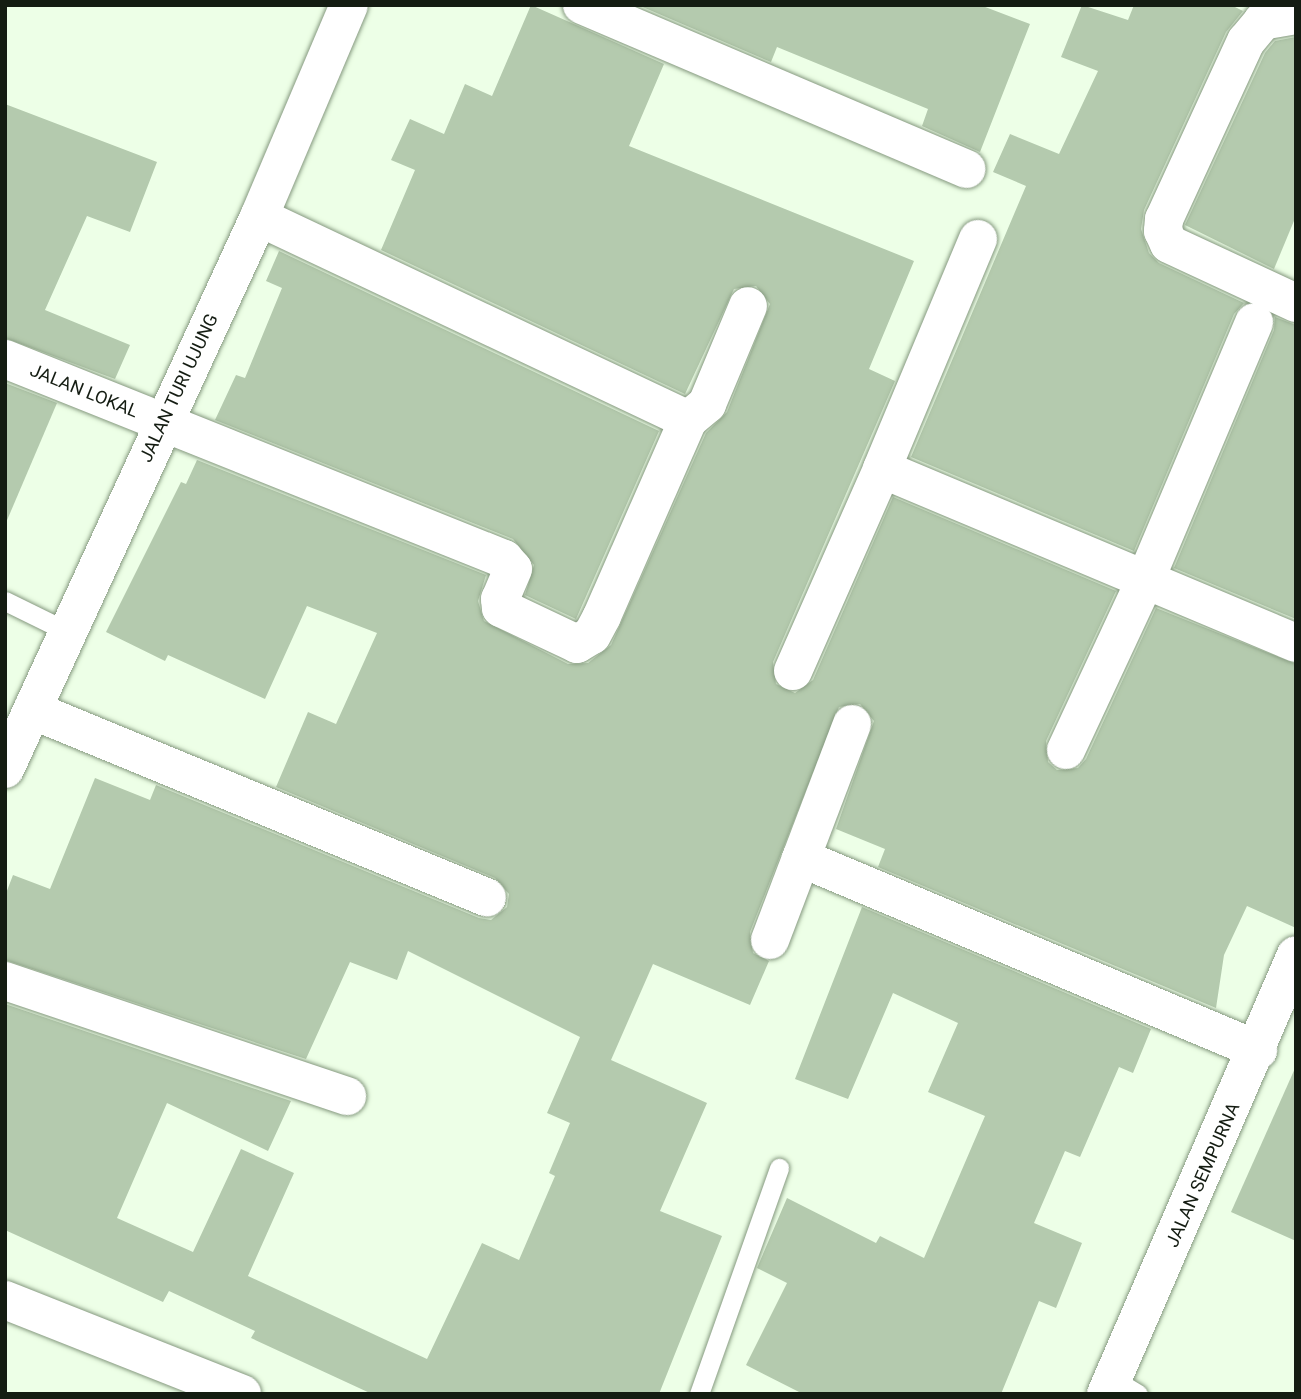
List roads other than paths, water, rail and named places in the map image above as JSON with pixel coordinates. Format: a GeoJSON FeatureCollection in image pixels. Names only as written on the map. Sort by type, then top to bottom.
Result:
{"type":"FeatureCollection","features":[{"type":"Feature","properties":{"kind":"street","name":"JALAN TURI UJUNG"},"geometry":{"type":"LineString","coordinates":[[5,769],[259,217],[349,5]]}},
{"type":"Feature","properties":{"kind":"street"},"geometry":{"type":"LineString","coordinates":[[582,5],[967,169]]}},
{"type":"Feature","properties":{"kind":"street"},"geometry":{"type":"LineString","coordinates":[[1296,15],[1263,21],[1246,41],[1164,219],[1163,231],[1169,244],[1296,303]]}},
{"type":"Feature","properties":{"kind":"street"},"geometry":{"type":"LineString","coordinates":[[259,217],[688,420],[707,404],[748,306]]}},
{"type":"Feature","properties":{"kind":"street"},"geometry":{"type":"LineString","coordinates":[[793,671],[978,239]]}},
{"type":"Feature","properties":{"kind":"street"},"geometry":{"type":"LineString","coordinates":[[1066,750],[1144,583],[1254,322]]}},
{"type":"Feature","properties":{"kind":"street","name":"JALAN LOKAL"},"geometry":{"type":"LineString","coordinates":[[5,359],[504,559],[513,569],[500,599],[501,608],[577,644],[592,635],[602,616],[688,420]]}},
{"type":"Feature","properties":{"kind":"street"},"geometry":{"type":"LineString","coordinates":[[881,469],[1144,583],[1296,643]]}},
{"type":"Feature","properties":{"kind":"street"},"geometry":{"type":"LineString","coordinates":[[32,710],[488,898]]}},
{"type":"Feature","properties":{"kind":"street"},"geometry":{"type":"LineString","coordinates":[[770,940],[852,724]]}},
{"type":"Feature","properties":{"kind":"street"},"geometry":{"type":"LineString","coordinates":[[801,858],[1258,1050]]}},
{"type":"Feature","properties":{"kind":"street","name":"JALAN SEMPURNA"},"geometry":{"type":"LineString","coordinates":[[1119,1389],[1296,955]]}},
{"type":"Feature","properties":{"kind":"street"},"geometry":{"type":"LineString","coordinates":[[5,981],[347,1096]]}},
{"type":"Feature","properties":{"kind":"street"},"geometry":{"type":"LineString","coordinates":[[5,1300],[242,1394]]}},
{"type":"Feature","properties":{"kind":"lane"},"geometry":{"type":"LineString","coordinates":[[5,601],[68,632]]}},
{"type":"Feature","properties":{"kind":"lane"},"geometry":{"type":"LineString","coordinates":[[699,1394],[779,1168]]}}]}
